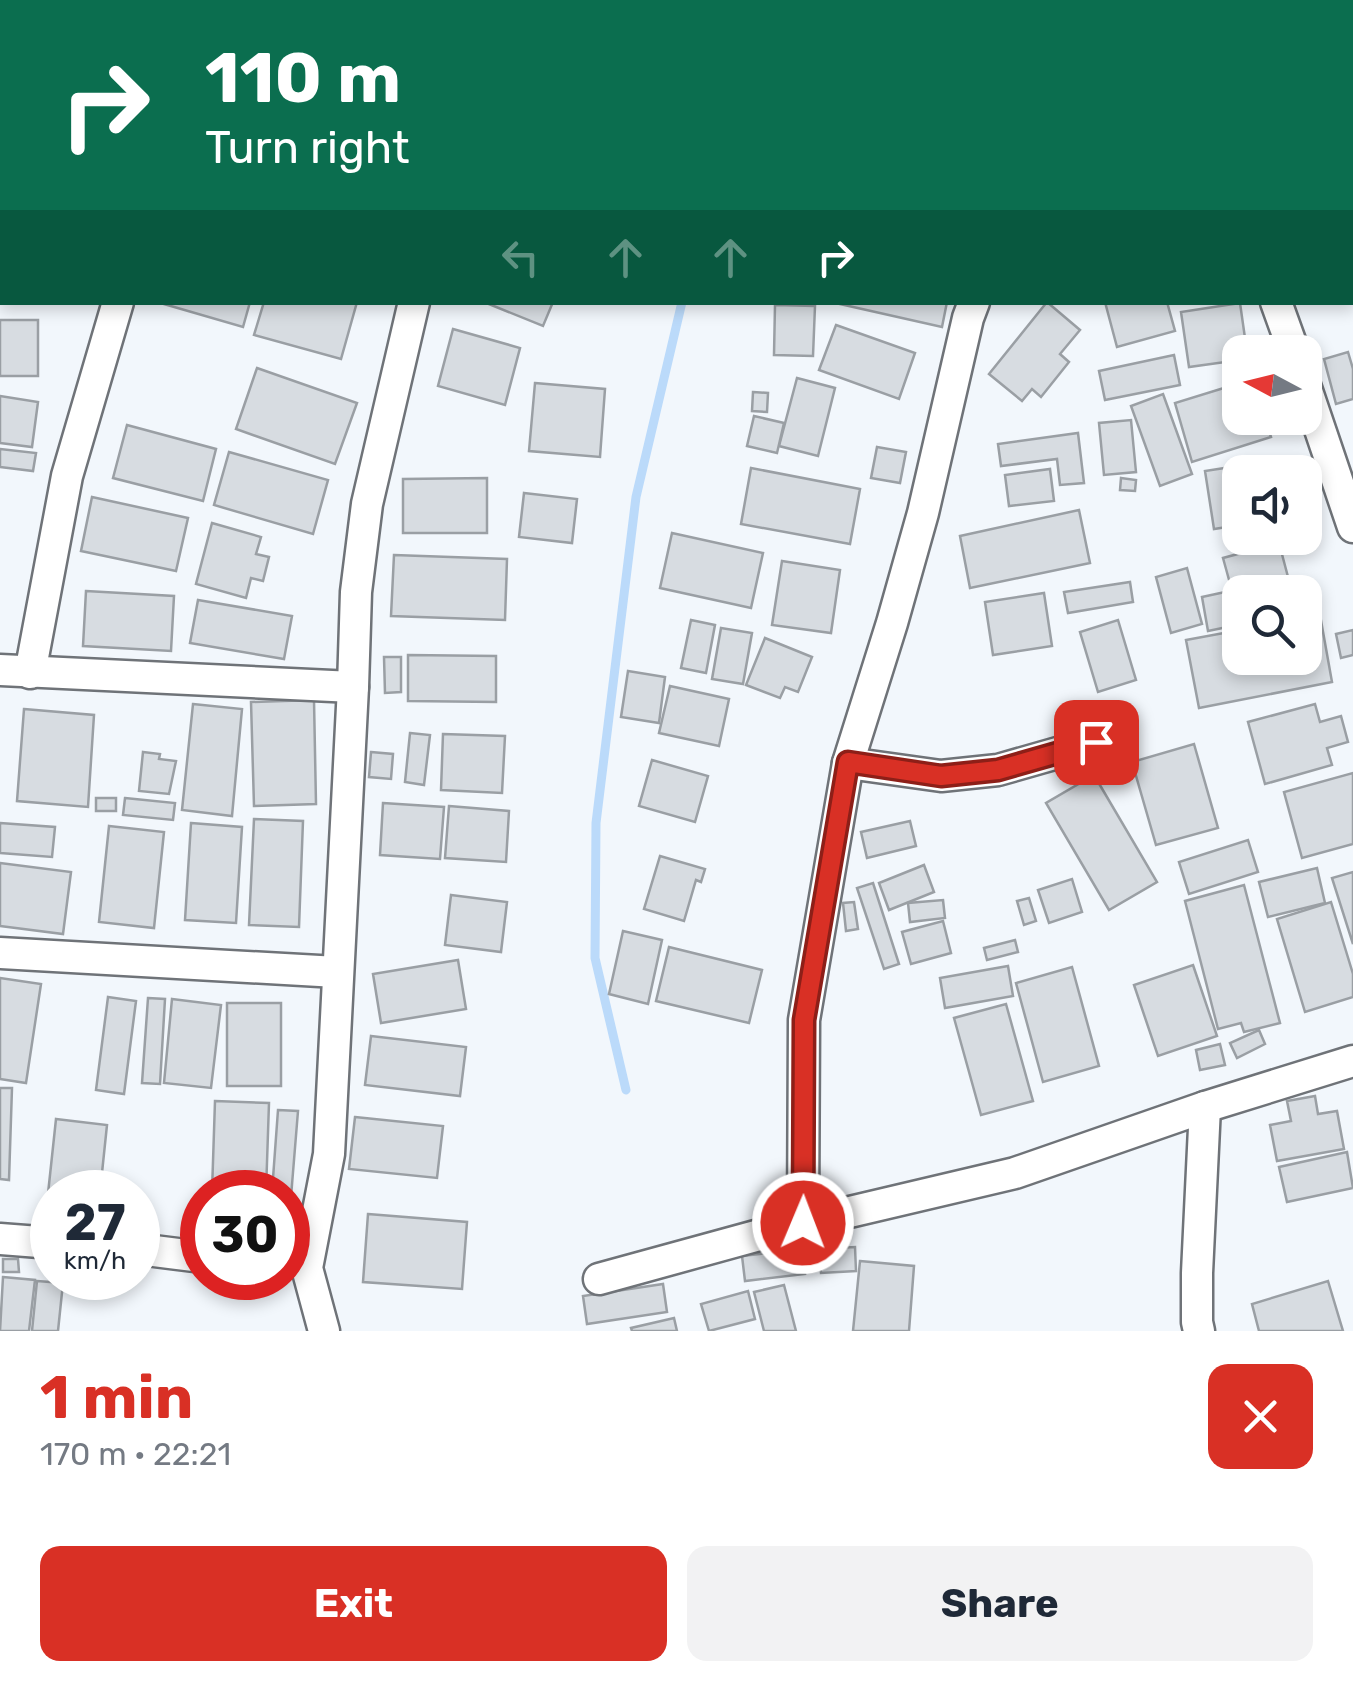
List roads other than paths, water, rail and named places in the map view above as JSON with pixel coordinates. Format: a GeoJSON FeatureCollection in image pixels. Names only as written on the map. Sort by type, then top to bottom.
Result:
{"type":"FeatureCollection","features":[{"type":"Feature","properties":{"kind":"street"},"geometry":{"type":"LineString","coordinates":[[117,305],[66,476],[15,672],[353,687]]}},
{"type":"Feature","properties":{"kind":"street"},"geometry":{"type":"LineString","coordinates":[[310,1221],[329,1154],[356,592],[367,504],[413,305]]}},
{"type":"Feature","properties":{"kind":"street"},"geometry":{"type":"LineString","coordinates":[[803,1223],[804,1020],[848,762],[924,513],[973,305]]}},
{"type":"Feature","properties":{"kind":"street"},"geometry":{"type":"LineString","coordinates":[[1277,305],[1288,335]]}},
{"type":"Feature","properties":{"kind":"street"},"geometry":{"type":"LineString","coordinates":[[1322,435],[1353,528]]}},
{"type":"Feature","properties":{"kind":"street"},"geometry":{"type":"LineString","coordinates":[[848,762],[941,776],[998,770],[1096,742]]}},
{"type":"Feature","properties":{"kind":"street"},"geometry":{"type":"LineString","coordinates":[[0,954],[337,972]]}},
{"type":"Feature","properties":{"kind":"street"},"geometry":{"type":"LineString","coordinates":[[599,1279],[803,1223],[1015,1174],[1205,1107],[1353,1061]]}},
{"type":"Feature","properties":{"kind":"street"},"geometry":{"type":"LineString","coordinates":[[1198,1331],[1205,1107]]}},
{"type":"Feature","properties":{"kind":"street"},"geometry":{"type":"LineString","coordinates":[[0,1240],[30,1242]]}},
{"type":"Feature","properties":{"kind":"street"},"geometry":{"type":"LineString","coordinates":[[310,1298],[324,1331]]}},
{"type":"Feature","properties":{"kind":"waterway"},"geometry":{"type":"LineString","coordinates":[[626,1090],[595,958],[596,823],[636,497],[681,305]]}}]}
